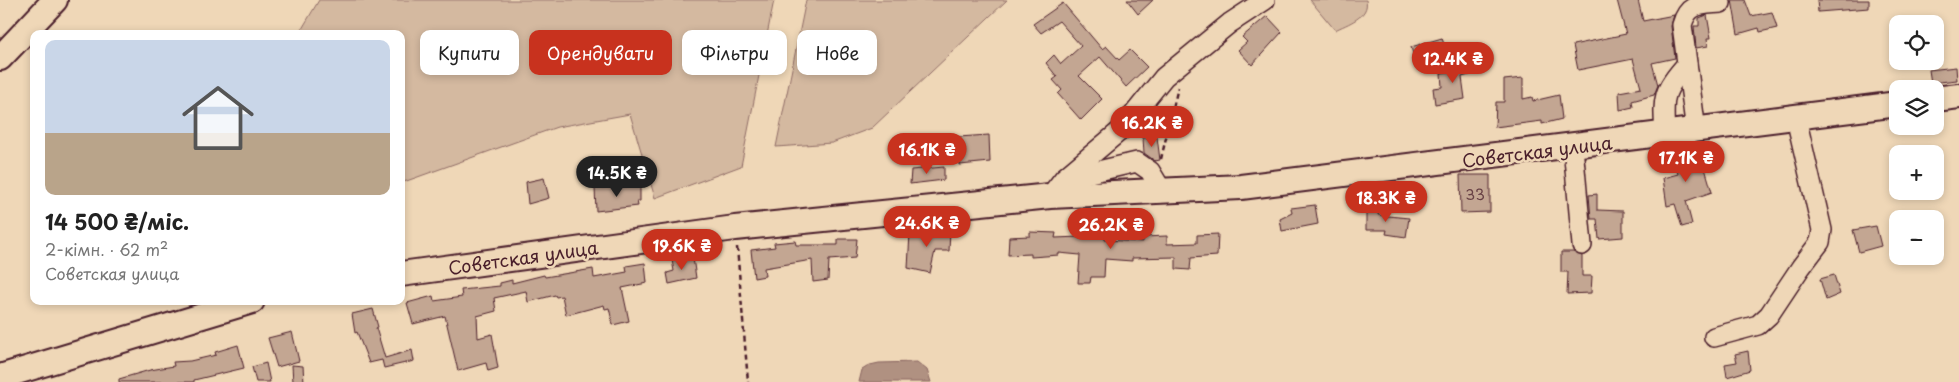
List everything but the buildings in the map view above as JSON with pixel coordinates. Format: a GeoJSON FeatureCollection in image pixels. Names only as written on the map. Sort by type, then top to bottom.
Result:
{"type":"FeatureCollection","features":[{"type":"Feature","properties":{"kind":"main road"},"geometry":{"type":"LineString","coordinates":[[0,58],[55,0]]}},
{"type":"Feature","properties":{"kind":"main road"},"geometry":{"type":"LineString","coordinates":[[1944,98],[1959,96]]}},
{"type":"Feature","properties":{"kind":"main road","name":"Советская улица"},"geometry":{"type":"LineString","coordinates":[[405,273],[735,228],[1057,187],[1241,187],[1572,147],[1889,105]]}},
{"type":"Feature","properties":{"kind":"main road"},"geometry":{"type":"LineString","coordinates":[[0,377],[239,305]]}},
{"type":"Feature","properties":{"kind":"street"},"geometry":{"type":"LineString","coordinates":[[1057,187],[1114,137],[1164,77],[1230,23],[1265,0]]}},
{"type":"Feature","properties":{"kind":"street"},"geometry":{"type":"LineString","coordinates":[[1696,131],[1682,25],[1685,14],[1694,6],[1721,3]]}},
{"type":"Feature","properties":{"kind":"street"},"geometry":{"type":"LineString","coordinates":[[1666,135],[1664,96],[1674,77],[1687,64]]}},
{"type":"Feature","properties":{"kind":"street"},"geometry":{"type":"LineString","coordinates":[[1714,337],[1758,325],[1769,315],[1801,266],[1820,242],[1822,230],[1796,118]]}},
{"type":"Feature","properties":{"kind":"street"},"geometry":{"type":"LineString","coordinates":[[1114,137],[1123,163]]}},
{"type":"Feature","properties":{"kind":"street"},"geometry":{"type":"LineString","coordinates":[[1572,147],[1582,245]]}},
{"type":"Feature","properties":{"kind":"street"},"geometry":{"type":"LineString","coordinates":[[1057,187],[1123,163],[1137,162],[1150,171],[1159,186]]}},
{"type":"Feature","properties":{"kind":"path"},"geometry":{"type":"LineString","coordinates":[[1159,186],[1184,61]]}},
{"type":"Feature","properties":{"kind":"path"},"geometry":{"type":"LineString","coordinates":[[735,228],[748,382]]}},
{"type":"Feature","properties":{"kind":"shaded area"},"geometry":{"type":"Polygon","coordinates":[[[319,0],[774,0],[768,30],[682,30],[682,75],[759,75],[741,166],[655,198],[630,114],[557,127],[405,182],[405,30],[301,30],[319,0]]]}},
{"type":"Feature","properties":{"kind":"shaded area"},"geometry":{"type":"Polygon","coordinates":[[[806,0],[1007,0],[872,128],[832,143],[776,147],[797,44],[797,75],[877,75],[877,30],[800,30],[806,0]]]}},
{"type":"Feature","properties":{"kind":"shaded area"},"geometry":{"type":"Polygon","coordinates":[[[1310,0],[1366,0],[1366,6],[1365,11],[1356,19],[1335,30],[1310,0]]]}},
{"type":"Feature","properties":{"kind":"shaded area"},"geometry":{"type":"Polygon","coordinates":[[[917,362],[927,370],[931,382],[859,382],[862,370],[870,365],[917,362]]]}}]}
